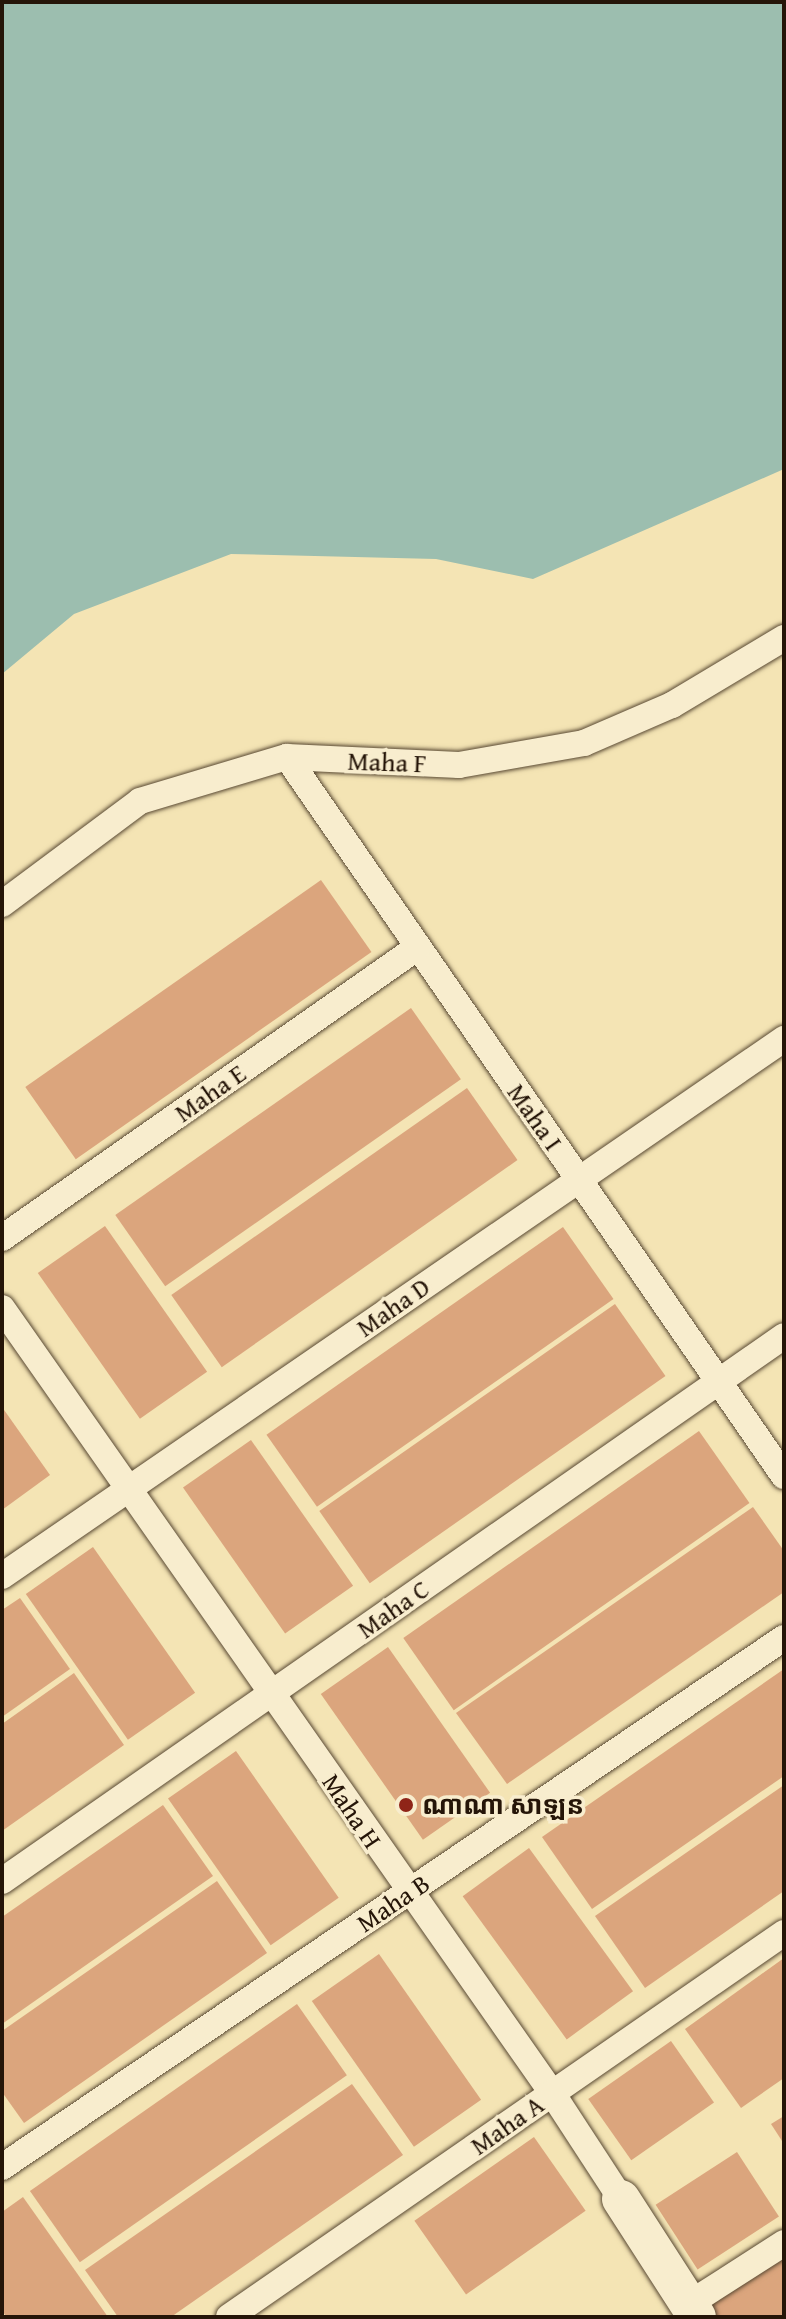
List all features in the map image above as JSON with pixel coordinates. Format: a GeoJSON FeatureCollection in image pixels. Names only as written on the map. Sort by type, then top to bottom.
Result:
{"type":"FeatureCollection","features":[{"type":"Feature","properties":{"kind":"street","name":"Maha F"},"geometry":{"type":"LineString","coordinates":[[2,904],[140,801],[287,757],[459,765],[584,743],[672,705],[784,638]]}},
{"type":"Feature","properties":{"kind":"street","name":"Maha I"},"geometry":{"type":"LineString","coordinates":[[287,757],[784,1476]]}},
{"type":"Feature","properties":{"kind":"street","name":"Maha E"},"geometry":{"type":"LineString","coordinates":[[2,1238],[418,947]]}},
{"type":"Feature","properties":{"kind":"street","name":"Maha D"},"geometry":{"type":"LineString","coordinates":[[2,1576],[784,1039]]}},
{"type":"Feature","properties":{"kind":"street","name":"Maha H"},"geometry":{"type":"LineString","coordinates":[[2,1308],[130,1488],[408,1893],[552,2093],[693,2311]]}},
{"type":"Feature","properties":{"kind":"street","name":"Maha C"},"geometry":{"type":"LineString","coordinates":[[2,1881],[784,1336]]}},
{"type":"Feature","properties":{"kind":"street","name":"Maha B"},"geometry":{"type":"LineString","coordinates":[[2,2167],[784,1638]]}},
{"type":"Feature","properties":{"kind":"street","name":"Maha A"},"geometry":{"type":"LineString","coordinates":[[229,2317],[784,1933]]}},
{"type":"Feature","properties":{"kind":"street"},"geometry":{"type":"LineString","coordinates":[[693,2311],[784,2243]]}},
{"type":"Feature","properties":{"kind":"shaded area"},"geometry":{"type":"Polygon","coordinates":[[[2,2],[784,2],[784,469],[533,579],[436,559],[231,554],[74,614],[2,674],[2,2]]]}},
{"type":"Feature","properties":{"kind":"building"},"geometry":{"type":"Polygon","coordinates":[[[321,880],[371,952],[76,1159],[25,1087],[321,880]]]}},
{"type":"Feature","properties":{"kind":"building"},"geometry":{"type":"Polygon","coordinates":[[[411,1008],[461,1079],[165,1286],[115,1215],[411,1008]]]}},
{"type":"Feature","properties":{"kind":"building"},"geometry":{"type":"Polygon","coordinates":[[[467,1088],[517,1160],[222,1367],[171,1295],[467,1088]]]}},
{"type":"Feature","properties":{"kind":"building"},"geometry":{"type":"Polygon","coordinates":[[[105,1226],[207,1372],[140,1419],[38,1273],[105,1226]]]}},
{"type":"Feature","properties":{"kind":"building"},"geometry":{"type":"Polygon","coordinates":[[[563,1227],[613,1299],[317,1507],[266,1435],[563,1227]]]}},
{"type":"Feature","properties":{"kind":"building"},"geometry":{"type":"Polygon","coordinates":[[[615,1304],[665,1376],[370,1583],[319,1511],[615,1304]]]}},
{"type":"Feature","properties":{"kind":"building"},"geometry":{"type":"Polygon","coordinates":[[[2,1407],[50,1475],[2,1510],[2,1407]]]}},
{"type":"Feature","properties":{"kind":"building"},"geometry":{"type":"Polygon","coordinates":[[[699,1431],[749,1503],[454,1710],[403,1638],[699,1431]]]}},
{"type":"Feature","properties":{"kind":"building"},"geometry":{"type":"Polygon","coordinates":[[[251,1440],[353,1586],[285,1633],[183,1488],[251,1440]]]}},
{"type":"Feature","properties":{"kind":"building"},"geometry":{"type":"Polygon","coordinates":[[[753,1507],[784,1551],[784,1592],[507,1784],[456,1713],[753,1507]]]}},
{"type":"Feature","properties":{"kind":"building"},"geometry":{"type":"Polygon","coordinates":[[[93,1547],[195,1693],[128,1740],[26,1594],[93,1547]]]}},
{"type":"Feature","properties":{"kind":"building"},"geometry":{"type":"Polygon","coordinates":[[[20,1598],[70,1669],[2,1717],[2,1610],[20,1598]]]}},
{"type":"Feature","properties":{"kind":"building"},"geometry":{"type":"Polygon","coordinates":[[[388,1647],[490,1793],[423,1840],[321,1694],[388,1647]]]}},
{"type":"Feature","properties":{"kind":"building"},"geometry":{"type":"Polygon","coordinates":[[[784,1669],[784,1776],[592,1909],[542,1837],[784,1669]]]}},
{"type":"Feature","properties":{"kind":"building"},"geometry":{"type":"Polygon","coordinates":[[[74,1673],[124,1745],[2,1831],[2,1724],[74,1673]]]}},
{"type":"Feature","properties":{"kind":"building"},"geometry":{"type":"Polygon","coordinates":[[[236,1751],[339,1898],[271,1945],[168,1799],[236,1751]]]}},
{"type":"Feature","properties":{"kind":"building"},"geometry":{"type":"Polygon","coordinates":[[[784,1785],[784,1891],[645,1988],[595,1916],[784,1785]]]}},
{"type":"Feature","properties":{"kind":"building"},"geometry":{"type":"Polygon","coordinates":[[[163,1805],[213,1876],[2,2024],[2,1917],[163,1805]]]}},
{"type":"Feature","properties":{"kind":"building"},"geometry":{"type":"Polygon","coordinates":[[[529,1848],[633,1991],[567,2039],[463,1896],[529,1848]]]}},
{"type":"Feature","properties":{"kind":"building"},"geometry":{"type":"Polygon","coordinates":[[[217,1881],[267,1953],[24,2123],[2,2092],[2,2031],[217,1881]]]}},
{"type":"Feature","properties":{"kind":"building"},"geometry":{"type":"Polygon","coordinates":[[[379,1954],[481,2100],[414,2147],[312,2001],[379,1954]]]}},
{"type":"Feature","properties":{"kind":"building"},"geometry":{"type":"Polygon","coordinates":[[[784,1958],[784,2078],[741,2108],[685,2029],[784,1958]]]}},
{"type":"Feature","properties":{"kind":"building"},"geometry":{"type":"Polygon","coordinates":[[[297,2004],[347,2075],[80,2262],[30,2191],[297,2004]]]}},
{"type":"Feature","properties":{"kind":"building"},"geometry":{"type":"Polygon","coordinates":[[[671,2041],[714,2102],[631,2160],[588,2099],[671,2041]]]}},
{"type":"Feature","properties":{"kind":"building"},"geometry":{"type":"Polygon","coordinates":[[[352,2084],[403,2155],[171,2317],[118,2317],[85,2270],[352,2084]]]}},
{"type":"Feature","properties":{"kind":"building"},"geometry":{"type":"Polygon","coordinates":[[[784,2116],[784,2144],[771,2124],[784,2116]]]}},
{"type":"Feature","properties":{"kind":"building"},"geometry":{"type":"Polygon","coordinates":[[[534,2137],[586,2211],[466,2294],[414,2221],[534,2137]]]}},
{"type":"Feature","properties":{"kind":"building"},"geometry":{"type":"Polygon","coordinates":[[[737,2152],[779,2217],[698,2269],[656,2205],[737,2152]]]}},
{"type":"Feature","properties":{"kind":"building"},"geometry":{"type":"Polygon","coordinates":[[[23,2197],[108,2317],[7,2317],[2,2311],[2,2212],[23,2197]]]}},
{"type":"Feature","properties":{"kind":"building"},"geometry":{"type":"Polygon","coordinates":[[[784,2253],[784,2317],[716,2317],[706,2300],[784,2253]]]}},
{"type":"Feature","properties":{"kind":"place","name":"ណាណា សាឡន"},"geometry":{"type":"Point","coordinates":[406,1805]}}]}
